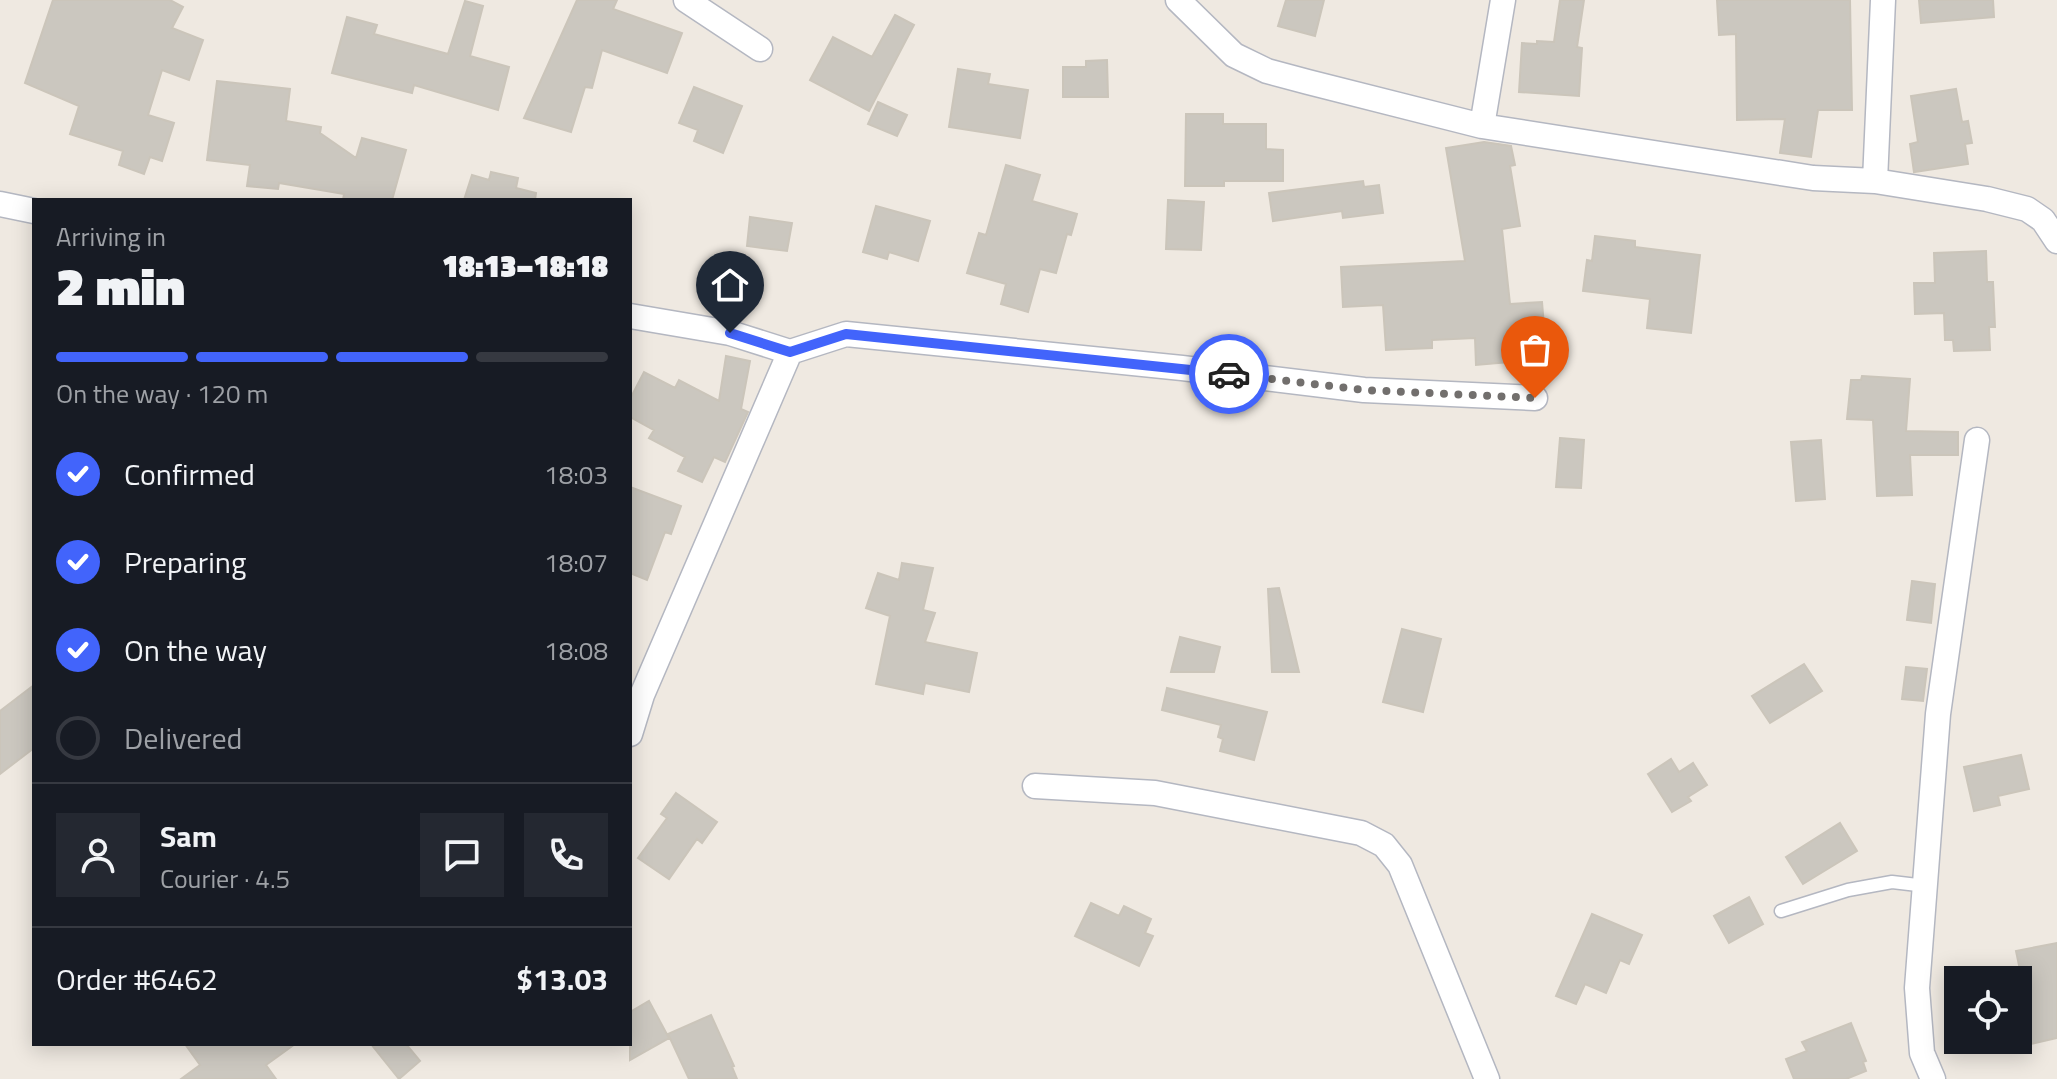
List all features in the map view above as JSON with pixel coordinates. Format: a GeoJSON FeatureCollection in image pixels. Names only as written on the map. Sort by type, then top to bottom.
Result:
{"type":"FeatureCollection","features":[{"type":"Feature","properties":{"kind":"street"},"geometry":{"type":"LineString","coordinates":[[686,0],[760,49]]}},
{"type":"Feature","properties":{"kind":"street"},"geometry":{"type":"LineString","coordinates":[[1178,0],[1234,55],[1267,71],[1482,126],[1813,178],[1875,181],[1987,199],[2027,209],[2050,220],[2057,241]]}},
{"type":"Feature","properties":{"kind":"street"},"geometry":{"type":"LineString","coordinates":[[1482,126],[1503,0]]}},
{"type":"Feature","properties":{"kind":"street"},"geometry":{"type":"LineString","coordinates":[[1875,181],[1883,0]]}},
{"type":"Feature","properties":{"kind":"street"},"geometry":{"type":"LineString","coordinates":[[0,204],[32,211]]}},
{"type":"Feature","properties":{"kind":"street"},"geometry":{"type":"LineString","coordinates":[[632,316],[730,333],[790,352],[846,334],[1364,390],[1535,398]]}},
{"type":"Feature","properties":{"kind":"street"},"geometry":{"type":"LineString","coordinates":[[632,728],[642,695],[790,352]]}},
{"type":"Feature","properties":{"kind":"street"},"geometry":{"type":"LineString","coordinates":[[1933,1079],[1922,1053],[1917,988],[1938,714],[1977,440]]}},
{"type":"Feature","properties":{"kind":"street"},"geometry":{"type":"LineString","coordinates":[[1035,786],[1155,793],[1361,833],[1384,845],[1400,865],[1487,1079]]}},
{"type":"Feature","properties":{"kind":"lane"},"geometry":{"type":"LineString","coordinates":[[1781,911],[1848,890],[1892,882],[1926,886]]}},
{"type":"Feature","properties":{"kind":"building"},"geometry":{"type":"Polygon","coordinates":[[[53,0],[170,0],[183,7],[172,28],[203,40],[189,80],[162,70],[148,115],[174,123],[162,161],[150,157],[144,174],[119,165],[123,151],[70,134],[79,106],[25,83],[53,0]]]}},
{"type":"Feature","properties":{"kind":"building"},"geometry":{"type":"Polygon","coordinates":[[[577,0],[617,0],[613,9],[682,33],[667,73],[602,50],[592,88],[585,87],[571,132],[524,118],[577,0]]]}},
{"type":"Feature","properties":{"kind":"building"},"geometry":{"type":"Polygon","coordinates":[[[1286,0],[1324,0],[1315,36],[1278,26],[1286,0]]]}},
{"type":"Feature","properties":{"kind":"building"},"geometry":{"type":"Polygon","coordinates":[[[1560,0],[1584,0],[1577,47],[1582,48],[1579,96],[1519,92],[1522,43],[1554,42],[1560,0]]]}},
{"type":"Feature","properties":{"kind":"building"},"geometry":{"type":"Polygon","coordinates":[[[1717,0],[1850,0],[1852,110],[1818,110],[1811,157],[1780,153],[1785,119],[1737,120],[1736,34],[1719,35],[1717,0]]]}},
{"type":"Feature","properties":{"kind":"building"},"geometry":{"type":"Polygon","coordinates":[[[1919,0],[1993,0],[1994,17],[1921,23],[1919,0]]]}},
{"type":"Feature","properties":{"kind":"building"},"geometry":{"type":"Polygon","coordinates":[[[465,1],[483,6],[470,56],[509,67],[498,110],[414,85],[412,93],[332,73],[347,17],[377,25],[374,34],[448,54],[465,1]]]}},
{"type":"Feature","properties":{"kind":"building"},"geometry":{"type":"Polygon","coordinates":[[[895,15],[914,25],[869,111],[810,80],[833,37],[872,57],[895,15]]]}},
{"type":"Feature","properties":{"kind":"building"},"geometry":{"type":"Polygon","coordinates":[[[1107,60],[1108,97],[1063,97],[1063,67],[1086,67],[1086,61],[1107,60]]]}},
{"type":"Feature","properties":{"kind":"building"},"geometry":{"type":"Polygon","coordinates":[[[958,69],[990,74],[988,84],[1028,90],[1020,138],[949,127],[958,69]]]}},
{"type":"Feature","properties":{"kind":"building"},"geometry":{"type":"Polygon","coordinates":[[[217,81],[290,89],[286,121],[321,127],[320,133],[356,158],[362,138],[406,150],[393,198],[343,198],[344,194],[279,183],[278,189],[247,186],[250,165],[207,160],[217,81]]]}},
{"type":"Feature","properties":{"kind":"building"},"geometry":{"type":"Polygon","coordinates":[[[694,87],[742,106],[723,153],[694,141],[698,130],[679,123],[694,87]]]}},
{"type":"Feature","properties":{"kind":"building"},"geometry":{"type":"Polygon","coordinates":[[[1956,89],[1962,122],[1968,121],[1972,143],[1965,144],[1968,164],[1914,172],[1910,144],[1918,142],[1911,96],[1956,89]]]}},
{"type":"Feature","properties":{"kind":"building"},"geometry":{"type":"Polygon","coordinates":[[[878,102],[907,115],[897,136],[868,124],[878,102]]]}},
{"type":"Feature","properties":{"kind":"building"},"geometry":{"type":"Polygon","coordinates":[[[1186,114],[1223,114],[1223,124],[1266,124],[1266,149],[1283,150],[1283,181],[1224,181],[1224,186],[1185,186],[1186,114]]]}},
{"type":"Feature","properties":{"kind":"building"},"geometry":{"type":"Polygon","coordinates":[[[1484,142],[1511,146],[1515,165],[1510,166],[1520,226],[1502,229],[1510,304],[1542,302],[1546,350],[1508,352],[1509,362],[1476,365],[1475,338],[1432,340],[1432,348],[1386,350],[1383,305],[1343,307],[1341,267],[1465,261],[1446,148],[1484,142]]]}},
{"type":"Feature","properties":{"kind":"building"},"geometry":{"type":"Polygon","coordinates":[[[1006,165],[1040,175],[1032,201],[1077,214],[1071,235],[1067,234],[1056,273],[1040,269],[1028,312],[1001,304],[1006,284],[967,273],[979,233],[986,235],[1006,165]]]}},
{"type":"Feature","properties":{"kind":"building"},"geometry":{"type":"Polygon","coordinates":[[[491,172],[518,178],[516,188],[536,193],[535,198],[465,198],[472,175],[489,180],[491,172]]]}},
{"type":"Feature","properties":{"kind":"building"},"geometry":{"type":"Polygon","coordinates":[[[1363,181],[1364,187],[1379,185],[1383,213],[1343,218],[1342,211],[1273,221],[1269,193],[1363,181]]]}},
{"type":"Feature","properties":{"kind":"building"},"geometry":{"type":"Polygon","coordinates":[[[1168,200],[1204,202],[1201,250],[1166,249],[1168,200]]]}},
{"type":"Feature","properties":{"kind":"building"},"geometry":{"type":"Polygon","coordinates":[[[876,206],[930,221],[918,261],[889,252],[887,259],[863,252],[876,206]]]}},
{"type":"Feature","properties":{"kind":"building"},"geometry":{"type":"Polygon","coordinates":[[[750,217],[792,223],[787,251],[747,246],[750,217]]]}},
{"type":"Feature","properties":{"kind":"building"},"geometry":{"type":"Polygon","coordinates":[[[1595,236],[1635,241],[1635,247],[1700,255],[1691,333],[1647,328],[1650,299],[1583,291],[1587,260],[1592,261],[1595,236]]]}},
{"type":"Feature","properties":{"kind":"building"},"geometry":{"type":"Polygon","coordinates":[[[1986,251],[1987,282],[1993,282],[1995,327],[1989,327],[1990,350],[1954,351],[1953,340],[1945,340],[1944,313],[1915,314],[1914,283],[1935,283],[1934,253],[1986,251]]]}},
{"type":"Feature","properties":{"kind":"building"},"geometry":{"type":"Polygon","coordinates":[[[726,356],[750,361],[741,409],[748,412],[725,462],[714,457],[702,482],[678,471],[685,457],[649,438],[654,430],[632,418],[632,395],[644,372],[675,388],[679,380],[719,401],[726,356]]]}},
{"type":"Feature","properties":{"kind":"building"},"geometry":{"type":"Polygon","coordinates":[[[1862,376],[1910,379],[1906,431],[1958,432],[1958,455],[1910,455],[1912,495],[1877,496],[1873,420],[1847,419],[1851,380],[1861,380],[1862,376]]]}},
{"type":"Feature","properties":{"kind":"building"},"geometry":{"type":"Polygon","coordinates":[[[1560,438],[1584,440],[1581,488],[1556,487],[1560,438]]]}},
{"type":"Feature","properties":{"kind":"building"},"geometry":{"type":"Polygon","coordinates":[[[1821,440],[1825,499],[1796,501],[1791,442],[1821,440]]]}},
{"type":"Feature","properties":{"kind":"building"},"geometry":{"type":"Polygon","coordinates":[[[632,488],[681,506],[671,534],[665,532],[647,580],[632,574],[632,488]]]}},
{"type":"Feature","properties":{"kind":"building"},"geometry":{"type":"Polygon","coordinates":[[[902,563],[933,568],[923,610],[935,613],[925,642],[977,653],[969,692],[925,683],[923,694],[876,684],[890,616],[866,608],[878,573],[899,580],[902,563]]]}},
{"type":"Feature","properties":{"kind":"building"},"geometry":{"type":"Polygon","coordinates":[[[1912,581],[1935,584],[1931,623],[1907,620],[1912,581]]]}},
{"type":"Feature","properties":{"kind":"building"},"geometry":{"type":"Polygon","coordinates":[[[1279,588],[1299,672],[1272,672],[1268,589],[1279,588]]]}},
{"type":"Feature","properties":{"kind":"building"},"geometry":{"type":"Polygon","coordinates":[[[1402,629],[1441,639],[1423,712],[1383,702],[1402,629]]]}},
{"type":"Feature","properties":{"kind":"building"},"geometry":{"type":"Polygon","coordinates":[[[1180,637],[1220,647],[1214,672],[1171,672],[1180,637]]]}},
{"type":"Feature","properties":{"kind":"building"},"geometry":{"type":"Polygon","coordinates":[[[1804,664],[1822,691],[1770,723],[1752,696],[1804,664]]]}},
{"type":"Feature","properties":{"kind":"building"},"geometry":{"type":"Polygon","coordinates":[[[1906,667],[1927,669],[1923,701],[1902,699],[1906,667]]]}},
{"type":"Feature","properties":{"kind":"building"},"geometry":{"type":"Polygon","coordinates":[[[32,687],[32,750],[0,774],[0,711],[32,687]]]}},
{"type":"Feature","properties":{"kind":"building"},"geometry":{"type":"Polygon","coordinates":[[[1167,688],[1267,712],[1254,760],[1220,751],[1223,739],[1218,737],[1221,725],[1162,710],[1167,688]]]}},
{"type":"Feature","properties":{"kind":"building"},"geometry":{"type":"Polygon","coordinates":[[[2021,755],[2029,789],[1998,796],[2000,805],[1974,811],[1964,767],[2021,755]]]}},
{"type":"Feature","properties":{"kind":"building"},"geometry":{"type":"Polygon","coordinates":[[[1671,759],[1679,772],[1693,763],[1707,785],[1688,797],[1691,801],[1672,812],[1648,774],[1671,759]]]}},
{"type":"Feature","properties":{"kind":"building"},"geometry":{"type":"Polygon","coordinates":[[[676,793],[717,822],[702,843],[697,839],[669,879],[638,858],[667,818],[661,814],[676,793]]]}},
{"type":"Feature","properties":{"kind":"building"},"geometry":{"type":"Polygon","coordinates":[[[1840,823],[1857,851],[1803,884],[1786,857],[1840,823]]]}},
{"type":"Feature","properties":{"kind":"building"},"geometry":{"type":"Polygon","coordinates":[[[1749,897],[1763,924],[1729,943],[1714,916],[1749,897]]]}},
{"type":"Feature","properties":{"kind":"building"},"geometry":{"type":"Polygon","coordinates":[[[1091,903],[1119,916],[1124,906],[1151,919],[1145,933],[1153,936],[1139,966],[1075,936],[1091,903]]]}},
{"type":"Feature","properties":{"kind":"building"},"geometry":{"type":"Polygon","coordinates":[[[1592,914],[1642,935],[1629,964],[1620,960],[1606,993],[1585,984],[1576,1004],[1556,996],[1592,914]]]}},
{"type":"Feature","properties":{"kind":"building"},"geometry":{"type":"Polygon","coordinates":[[[2057,943],[2057,1038],[2032,1044],[2032,966],[2019,966],[2016,951],[2057,943]]]}},
{"type":"Feature","properties":{"kind":"building"},"geometry":{"type":"Polygon","coordinates":[[[649,1001],[669,1038],[630,1060],[632,1046],[632,1011],[649,1001]]]}},
{"type":"Feature","properties":{"kind":"building"},"geometry":{"type":"Polygon","coordinates":[[[711,1015],[737,1079],[689,1079],[668,1034],[711,1015]]]}},
{"type":"Feature","properties":{"kind":"building"},"geometry":{"type":"Polygon","coordinates":[[[1851,1023],[1866,1061],[1863,1062],[1866,1071],[1846,1079],[1794,1079],[1786,1059],[1807,1051],[1802,1042],[1851,1023]]]}},
{"type":"Feature","properties":{"kind":"building"},"geometry":{"type":"Polygon","coordinates":[[[186,1046],[292,1046],[266,1065],[276,1079],[181,1079],[200,1065],[186,1046]]]}},
{"type":"Feature","properties":{"kind":"building"},"geometry":{"type":"Polygon","coordinates":[[[373,1046],[408,1046],[420,1061],[399,1079],[373,1046]]]}},
{"type":"Feature","properties":{"kind":"way so far"},"geometry":{"type":"LineString","coordinates":[[1229,374],[1364,390],[1535,398]]}},
{"type":"Feature","properties":{"kind":"route"},"geometry":{"type":"LineString","coordinates":[[730,333],[790,352],[846,334],[1229,374]]}}]}
